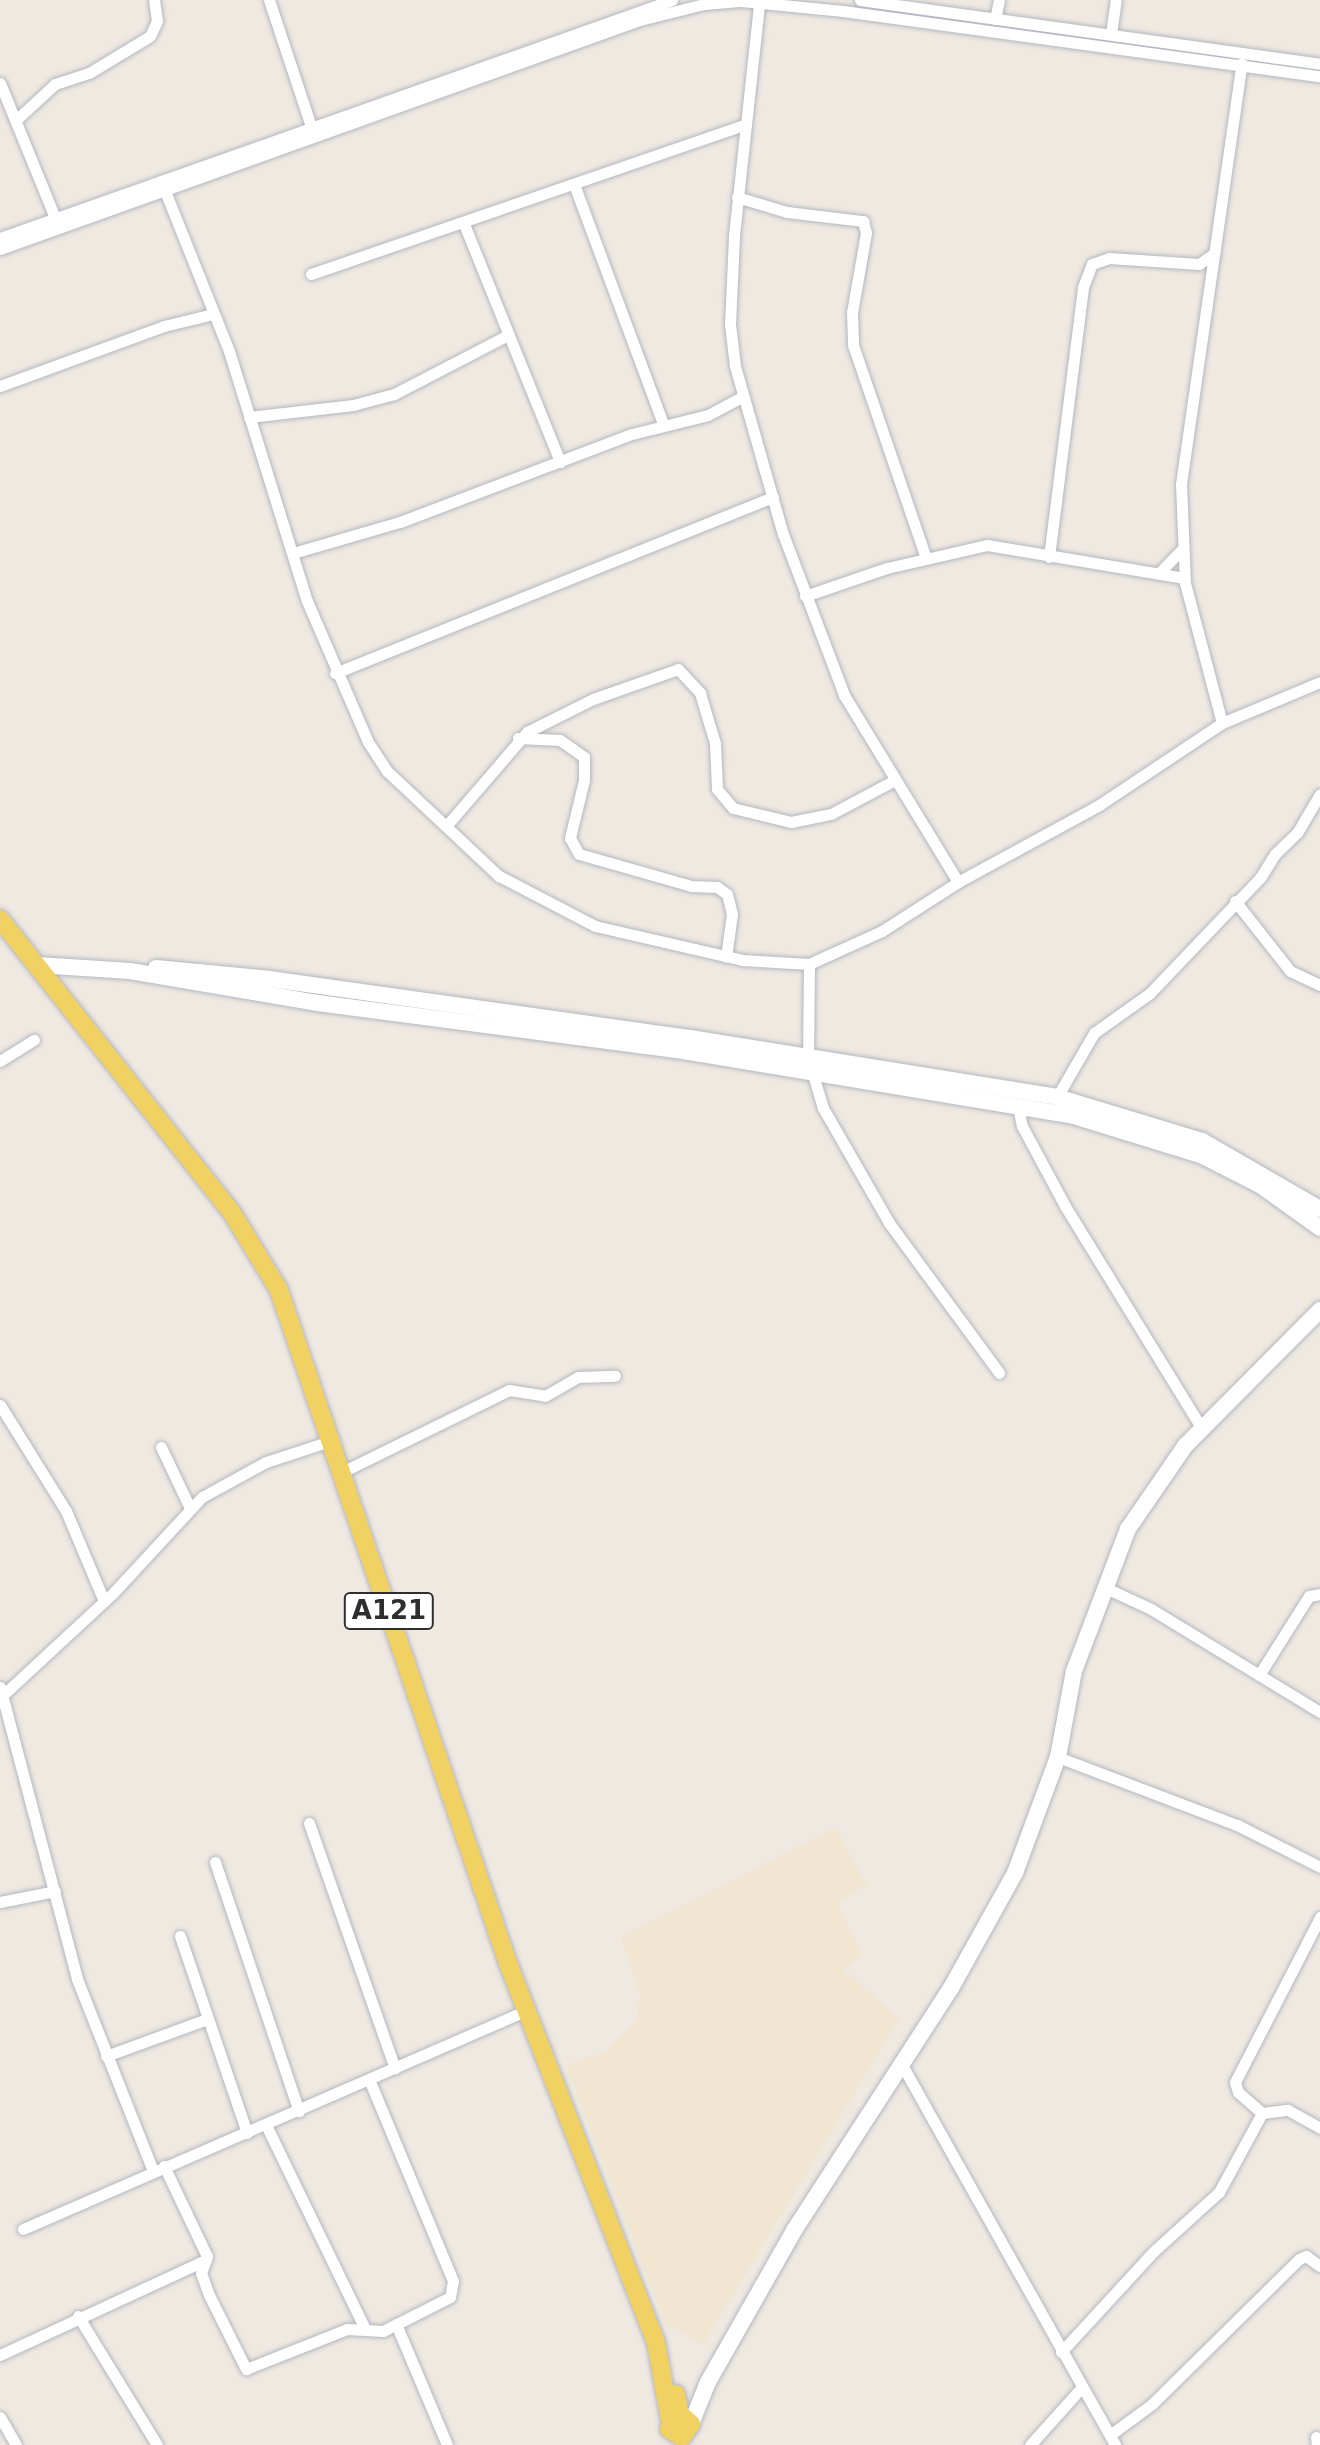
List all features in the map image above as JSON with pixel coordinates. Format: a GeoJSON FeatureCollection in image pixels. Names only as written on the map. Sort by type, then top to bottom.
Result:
{"type":"FeatureCollection","features":[{"type":"Feature","properties":{"kind":"main road","name":"A121"},"geometry":{"type":"LineString","coordinates":[[0,919],[165,1123],[259,1252],[298,1338],[344,1471],[430,1742],[525,2011],[664,2366],[679,2429]]}},
{"type":"Feature","properties":{"kind":"main road"},"geometry":{"type":"LineString","coordinates":[[38,965],[130,971],[318,1003],[676,1050],[813,1075],[1018,1106],[1118,1126],[1192,1151],[1260,1185],[1320,1228]]}},
{"type":"Feature","properties":{"kind":"main road"},"geometry":{"type":"LineString","coordinates":[[130,971],[139,966],[270,979],[1057,1097],[1202,1141],[1320,1209]]}},
{"type":"Feature","properties":{"kind":"main road"},"geometry":{"type":"LineString","coordinates":[[679,2429],[795,2229],[902,2065],[999,1905],[1058,1757],[1074,1671],[1108,1589],[1128,1529],[1169,1464],[1320,1310]]}},
{"type":"Feature","properties":{"kind":"street"},"geometry":{"type":"LineString","coordinates":[[16,120],[55,84],[89,73],[150,36],[157,21],[154,0]]}},
{"type":"Feature","properties":{"kind":"street"},"geometry":{"type":"LineString","coordinates":[[269,0],[311,126]]}},
{"type":"Feature","properties":{"kind":"street"},"geometry":{"type":"LineString","coordinates":[[163,186],[311,126],[633,11],[672,0]]}},
{"type":"Feature","properties":{"kind":"street"},"geometry":{"type":"LineString","coordinates":[[860,0],[1320,64]]}},
{"type":"Feature","properties":{"kind":"street"},"geometry":{"type":"LineString","coordinates":[[995,19],[999,0]]}},
{"type":"Feature","properties":{"kind":"street"},"geometry":{"type":"LineString","coordinates":[[1111,34],[1116,0]]}},
{"type":"Feature","properties":{"kind":"street"},"geometry":{"type":"LineString","coordinates":[[0,238],[163,186],[633,11],[704,4],[759,5],[955,24],[1320,76]]}},
{"type":"Feature","properties":{"kind":"street"},"geometry":{"type":"LineString","coordinates":[[759,5],[737,197],[730,324],[743,396],[805,596],[844,695],[958,882]]}},
{"type":"Feature","properties":{"kind":"street"},"geometry":{"type":"LineString","coordinates":[[1222,723],[1184,578],[1181,484],[1242,63]]}},
{"type":"Feature","properties":{"kind":"street"},"geometry":{"type":"LineString","coordinates":[[0,83],[57,222]]}},
{"type":"Feature","properties":{"kind":"street"},"geometry":{"type":"LineString","coordinates":[[311,274],[575,187],[744,125]]}},
{"type":"Feature","properties":{"kind":"street"},"geometry":{"type":"LineString","coordinates":[[163,186],[213,314],[335,673],[387,771],[499,876],[555,909],[595,926],[726,957],[809,964],[882,931],[958,882],[1099,805],[1222,723],[1320,682]]}},
{"type":"Feature","properties":{"kind":"street"},"geometry":{"type":"LineString","coordinates":[[575,187],[663,424]]}},
{"type":"Feature","properties":{"kind":"street"},"geometry":{"type":"LineString","coordinates":[[737,197],[787,212],[856,218],[865,225],[852,312],[853,345],[926,558]]}},
{"type":"Feature","properties":{"kind":"street"},"geometry":{"type":"LineString","coordinates":[[0,249],[57,222]]}},
{"type":"Feature","properties":{"kind":"street"},"geometry":{"type":"LineString","coordinates":[[464,224],[560,462]]}},
{"type":"Feature","properties":{"kind":"street"},"geometry":{"type":"LineString","coordinates":[[1049,557],[1083,287],[1092,264],[1109,258],[1199,264],[1215,253]]}},
{"type":"Feature","properties":{"kind":"street"},"geometry":{"type":"LineString","coordinates":[[0,386],[164,326],[213,314]]}},
{"type":"Feature","properties":{"kind":"street"},"geometry":{"type":"LineString","coordinates":[[249,417],[353,405],[394,394],[508,335]]}},
{"type":"Feature","properties":{"kind":"street"},"geometry":{"type":"LineString","coordinates":[[293,553],[400,522],[663,424],[708,415],[743,396]]}},
{"type":"Feature","properties":{"kind":"street"},"geometry":{"type":"LineString","coordinates":[[335,673],[773,497]]}},
{"type":"Feature","properties":{"kind":"street"},"geometry":{"type":"LineString","coordinates":[[805,596],[926,558],[987,545],[1184,578]]}},
{"type":"Feature","properties":{"kind":"street"},"geometry":{"type":"LineString","coordinates":[[1160,572],[1182,549]]}},
{"type":"Feature","properties":{"kind":"street"},"geometry":{"type":"LineString","coordinates":[[447,825],[518,738],[593,699],[678,669],[700,693],[715,743],[717,789],[733,808],[791,822],[831,814],[895,780]]}},
{"type":"Feature","properties":{"kind":"street"},"geometry":{"type":"LineString","coordinates":[[518,738],[560,740],[584,757],[584,780],[570,838],[579,854],[691,886],[717,887],[727,894],[732,914],[726,957]]}},
{"type":"Feature","properties":{"kind":"street"},"geometry":{"type":"LineString","coordinates":[[1057,1097],[1099,1027],[1150,993],[1292,839],[1320,794]]}},
{"type":"Feature","properties":{"kind":"street"},"geometry":{"type":"LineString","coordinates":[[1235,901],[1290,971],[1320,985]]}},
{"type":"Feature","properties":{"kind":"street"},"geometry":{"type":"LineString","coordinates":[[809,964],[808,1058],[823,1108],[882,1212],[999,1373]]}},
{"type":"Feature","properties":{"kind":"street"},"geometry":{"type":"LineString","coordinates":[[0,1061],[34,1040]]}},
{"type":"Feature","properties":{"kind":"street"},"geometry":{"type":"LineString","coordinates":[[1018,1106],[1022,1126],[1065,1206],[1202,1429]]}},
{"type":"Feature","properties":{"kind":"street"},"geometry":{"type":"LineString","coordinates":[[344,1471],[509,1390],[545,1396],[578,1377],[615,1376]]}},
{"type":"Feature","properties":{"kind":"street"},"geometry":{"type":"LineString","coordinates":[[0,1405],[66,1511],[104,1601]]}},
{"type":"Feature","properties":{"kind":"street"},"geometry":{"type":"LineString","coordinates":[[153,2171],[77,1979],[1,1691],[104,1601],[190,1508],[266,1462],[333,1440]]}},
{"type":"Feature","properties":{"kind":"street"},"geometry":{"type":"LineString","coordinates":[[161,1447],[190,1508]]}},
{"type":"Feature","properties":{"kind":"street"},"geometry":{"type":"LineString","coordinates":[[1108,1589],[1151,1609],[1320,1712]]}},
{"type":"Feature","properties":{"kind":"street"},"geometry":{"type":"LineString","coordinates":[[1259,1675],[1309,1596],[1320,1594]]}},
{"type":"Feature","properties":{"kind":"street"},"geometry":{"type":"LineString","coordinates":[[1058,1757],[1237,1825],[1320,1867]]}},
{"type":"Feature","properties":{"kind":"street"},"geometry":{"type":"LineString","coordinates":[[309,1823],[395,2068]]}},
{"type":"Feature","properties":{"kind":"street"},"geometry":{"type":"LineString","coordinates":[[215,1862],[299,2111]]}},
{"type":"Feature","properties":{"kind":"street"},"geometry":{"type":"LineString","coordinates":[[0,1902],[55,1891]]}},
{"type":"Feature","properties":{"kind":"street"},"geometry":{"type":"LineString","coordinates":[[1320,1917],[1235,2082],[1238,2092],[1262,2113],[1288,2110],[1320,2128]]}},
{"type":"Feature","properties":{"kind":"street"},"geometry":{"type":"LineString","coordinates":[[180,1936],[247,2133]]}},
{"type":"Feature","properties":{"kind":"street"},"geometry":{"type":"LineString","coordinates":[[23,2229],[525,2011]]}},
{"type":"Feature","properties":{"kind":"street"},"geometry":{"type":"LineString","coordinates":[[106,2056],[207,2019]]}},
{"type":"Feature","properties":{"kind":"street"},"geometry":{"type":"LineString","coordinates":[[902,2065],[1112,2440],[1299,2259],[1306,2256],[1320,2266]]}},
{"type":"Feature","properties":{"kind":"street"},"geometry":{"type":"LineString","coordinates":[[164,2166],[206,2260],[201,2273],[246,2369],[347,2329],[383,2331],[450,2297],[453,2281],[369,2079]]}},
{"type":"Feature","properties":{"kind":"street"},"geometry":{"type":"LineString","coordinates":[[1061,2352],[1154,2251],[1219,2192],[1262,2113]]}},
{"type":"Feature","properties":{"kind":"street"},"geometry":{"type":"LineString","coordinates":[[266,2125],[365,2329]]}},
{"type":"Feature","properties":{"kind":"street"},"geometry":{"type":"LineString","coordinates":[[0,2355],[78,2316],[206,2260]]}},
{"type":"Feature","properties":{"kind":"street"},"geometry":{"type":"LineString","coordinates":[[78,2316],[157,2445]]}},
{"type":"Feature","properties":{"kind":"street"},"geometry":{"type":"LineString","coordinates":[[396,2324],[447,2445]]}},
{"type":"Feature","properties":{"kind":"street"},"geometry":{"type":"LineString","coordinates":[[1030,2445],[1082,2387]]}},
{"type":"Feature","properties":{"kind":"street"},"geometry":{"type":"LineString","coordinates":[[0,2417],[16,2445]]}},
{"type":"Feature","properties":{"kind":"shaded area"},"geometry":{"type":"Polygon","coordinates":[[[835,1828],[867,1884],[837,1903],[863,1956],[843,1969],[899,2019],[703,2345],[665,2323],[566,2065],[606,2051],[637,2019],[640,1995],[621,1937],[835,1828]]]}}]}
